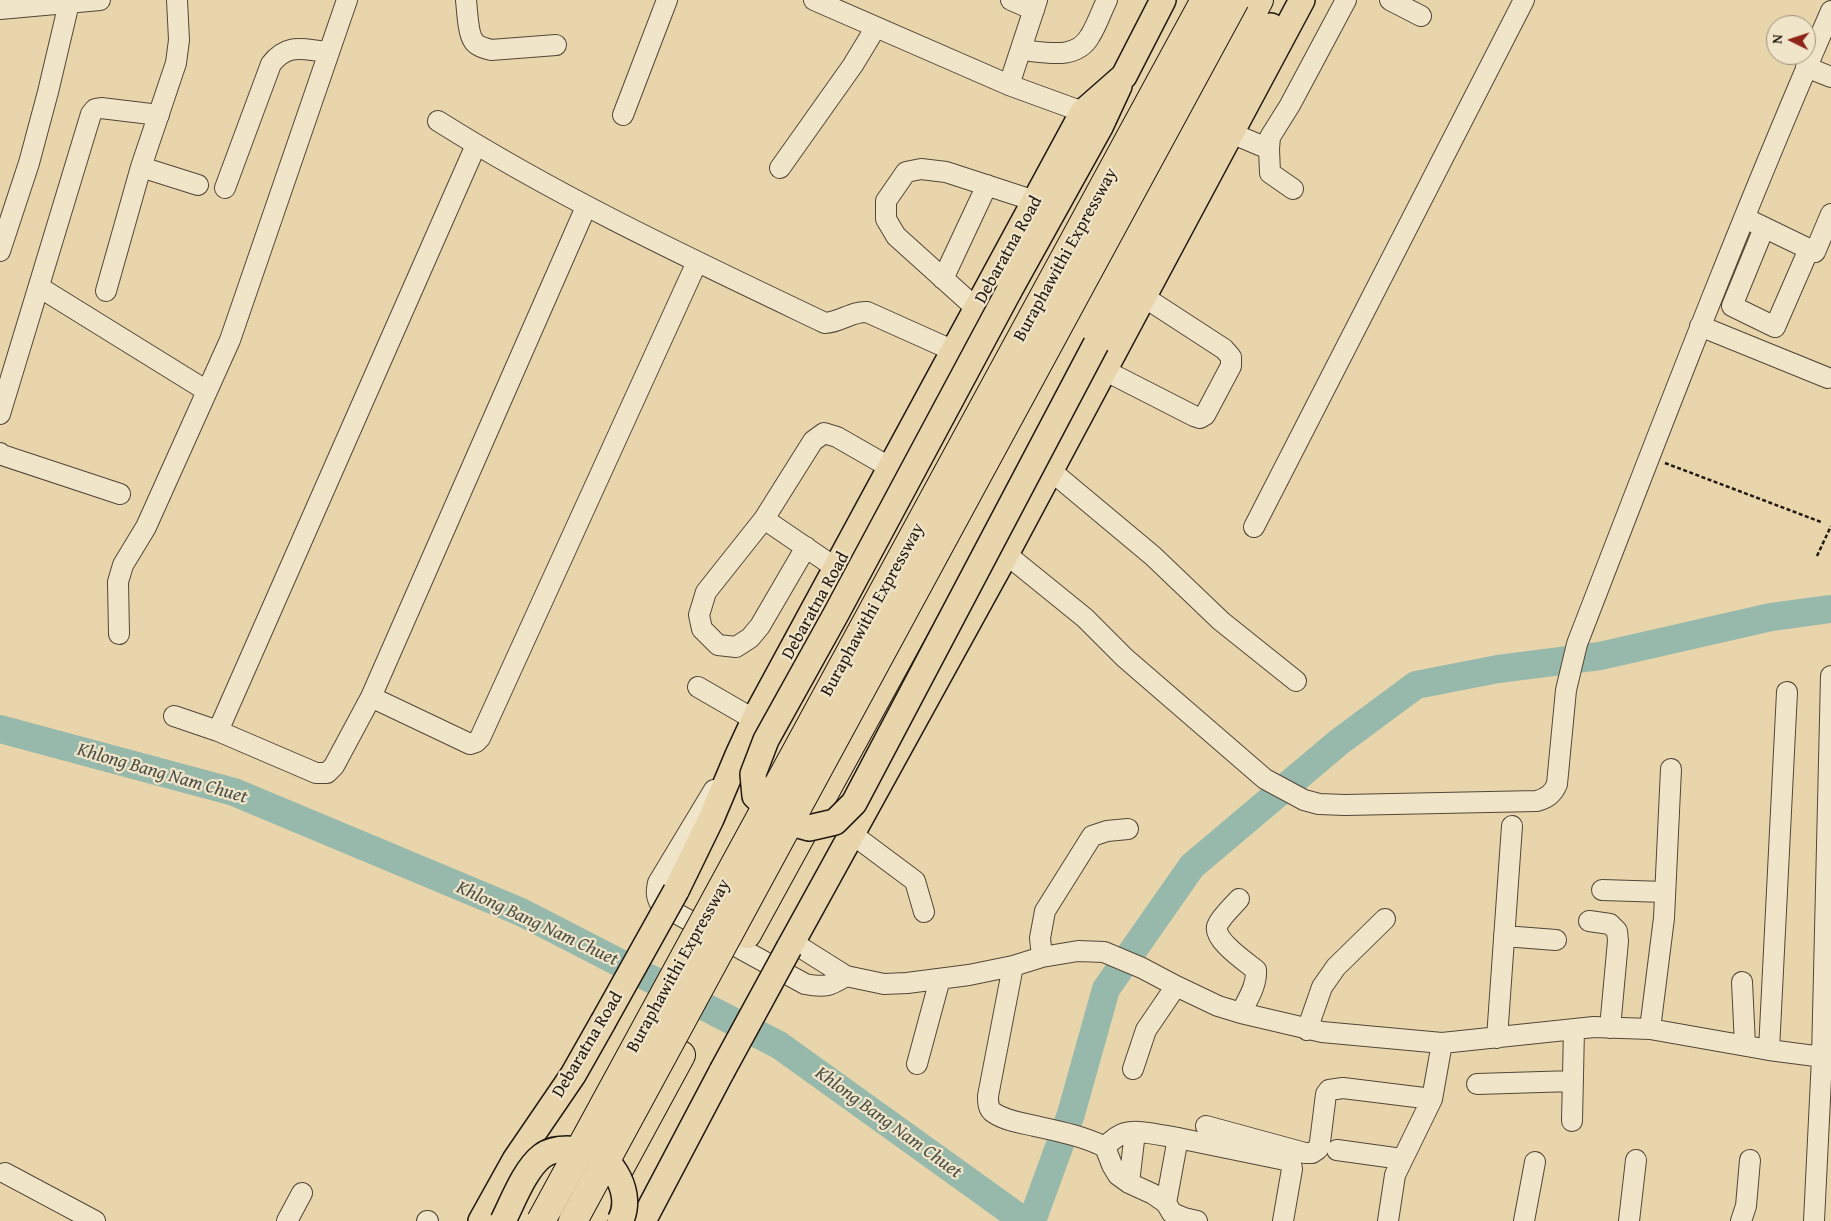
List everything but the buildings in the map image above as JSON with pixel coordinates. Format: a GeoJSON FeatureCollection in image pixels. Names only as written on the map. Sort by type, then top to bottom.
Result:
{"type":"FeatureCollection","features":[{"type":"Feature","properties":{"kind":"highway","name":"Debaratna Road"},"geometry":{"type":"LineString","coordinates":[[532,1221],[1194,0]]}},
{"type":"Feature","properties":{"kind":"highway","name":"Buraphawithi Expressway"},"geometry":{"type":"LineString","coordinates":[[541,1221],[1205,0]]}},
{"type":"Feature","properties":{"kind":"highway","name":"Buraphawithi Expressway"},"geometry":{"type":"LineString","coordinates":[[573,1221],[1235,0]]}},
{"type":"Feature","properties":{"kind":"highway"},"geometry":{"type":"LineString","coordinates":[[591,1221],[1259,0]]}},
{"type":"Feature","properties":{"kind":"main road","name":"Debaratna Road"},"geometry":{"type":"LineString","coordinates":[[481,1221],[515,1160],[573,1075],[676,891],[711,819],[754,720],[1084,112],[1124,76],[1163,0]]}},
{"type":"Feature","properties":{"kind":"main road"},"geometry":{"type":"LineString","coordinates":[[1124,76],[1100,127],[766,740],[753,774],[755,796],[780,820],[809,828],[835,822],[854,803],[1096,344],[1246,67],[1286,0]]}},
{"type":"Feature","properties":{"kind":"main road"},"geometry":{"type":"LineString","coordinates":[[643,1221],[722,1071],[1006,554],[1302,0]]}},
{"type":"Feature","properties":{"kind":"main road"},"geometry":{"type":"LineString","coordinates":[[503,1221],[533,1165],[544,1154],[556,1149],[587,1150],[607,1162],[622,1185],[626,1204],[624,1215],[620,1221]]}},
{"type":"Feature","properties":{"kind":"street"},"geometry":{"type":"LineString","coordinates":[[0,9],[100,0]]}},
{"type":"Feature","properties":{"kind":"street"},"geometry":{"type":"LineString","coordinates":[[106,291],[141,167],[178,53],[177,0]]}},
{"type":"Feature","properties":{"kind":"street"},"geometry":{"type":"LineString","coordinates":[[119,634],[118,582],[123,565],[146,528],[230,340],[347,0]]}},
{"type":"Feature","properties":{"kind":"street"},"geometry":{"type":"LineString","coordinates":[[466,0],[473,41],[480,47],[490,50],[556,45]]}},
{"type":"Feature","properties":{"kind":"street"},"geometry":{"type":"LineString","coordinates":[[622,115],[666,0]]}},
{"type":"Feature","properties":{"kind":"street"},"geometry":{"type":"LineString","coordinates":[[814,0],[1009,85],[1084,112]]}},
{"type":"Feature","properties":{"kind":"street"},"geometry":{"type":"LineString","coordinates":[[1009,85],[1036,5],[1010,0]]}},
{"type":"Feature","properties":{"kind":"street"},"geometry":{"type":"LineString","coordinates":[[1021,50],[1062,54],[1077,50],[1089,38],[1107,0]]}},
{"type":"Feature","properties":{"kind":"street"},"geometry":{"type":"LineString","coordinates":[[1293,189],[1270,173],[1270,137],[1290,106],[1346,0]]}},
{"type":"Feature","properties":{"kind":"street"},"geometry":{"type":"LineString","coordinates":[[1390,0],[1421,16]]}},
{"type":"Feature","properties":{"kind":"street"},"geometry":{"type":"LineString","coordinates":[[1254,527],[1524,0]]}},
{"type":"Feature","properties":{"kind":"street"},"geometry":{"type":"LineString","coordinates":[[0,251],[29,163],[48,92],[68,3]]}},
{"type":"Feature","properties":{"kind":"street"},"geometry":{"type":"LineString","coordinates":[[1006,554],[1085,618],[1125,658],[1265,779],[1304,800],[1320,804],[1345,805],[1537,801],[1547,798],[1554,791],[1557,784],[1566,690],[1577,644],[1700,326],[1806,67],[1831,11]]}},
{"type":"Feature","properties":{"kind":"street"},"geometry":{"type":"LineString","coordinates":[[780,168],[853,66],[876,27]]}},
{"type":"Feature","properties":{"kind":"street"},"geometry":{"type":"LineString","coordinates":[[224,188],[271,64],[285,50],[329,52]]}},
{"type":"Feature","properties":{"kind":"street"},"geometry":{"type":"LineString","coordinates":[[1806,67],[1831,77]]}},
{"type":"Feature","properties":{"kind":"street"},"geometry":{"type":"LineString","coordinates":[[0,414],[91,114],[95,109],[101,108],[159,115]]}},
{"type":"Feature","properties":{"kind":"street"},"geometry":{"type":"LineString","coordinates":[[438,122],[586,206],[825,323],[836,322],[858,311],[867,312],[954,351]]}},
{"type":"Feature","properties":{"kind":"street"},"geometry":{"type":"LineString","coordinates":[[1231,133],[1269,149]]}},
{"type":"Feature","properties":{"kind":"street"},"geometry":{"type":"LineString","coordinates":[[218,731],[476,145]]}},
{"type":"Feature","properties":{"kind":"street"},"geometry":{"type":"LineString","coordinates":[[141,167],[198,185]]}},
{"type":"Feature","properties":{"kind":"street"},"geometry":{"type":"LineString","coordinates":[[977,309],[896,236],[886,219],[886,201],[906,172],[921,169],[946,172],[1035,201]]}},
{"type":"Feature","properties":{"kind":"street"},"geometry":{"type":"LineString","coordinates":[[943,279],[987,186]]}},
{"type":"Feature","properties":{"kind":"street"},"geometry":{"type":"LineString","coordinates":[[174,716],[218,731],[316,773],[327,773],[334,766],[371,697],[586,206]]}},
{"type":"Feature","properties":{"kind":"street"},"geometry":{"type":"LineString","coordinates":[[1744,218],[1815,252],[1831,214]]}},
{"type":"Feature","properties":{"kind":"street"},"geometry":{"type":"LineString","coordinates":[[1764,228],[1732,306],[1775,327],[1809,249]]}},
{"type":"Feature","properties":{"kind":"street"},"geometry":{"type":"LineString","coordinates":[[371,697],[470,744],[480,738],[697,262]]}},
{"type":"Feature","properties":{"kind":"street"},"geometry":{"type":"LineString","coordinates":[[39,287],[207,391]]}},
{"type":"Feature","properties":{"kind":"street"},"geometry":{"type":"LineString","coordinates":[[1104,370],[1194,416],[1200,418],[1205,415],[1231,366],[1231,357],[1224,349],[1144,297]]}},
{"type":"Feature","properties":{"kind":"street"},"geometry":{"type":"LineString","coordinates":[[1700,326],[1828,378]]}},
{"type":"Feature","properties":{"kind":"street"},"geometry":{"type":"LineString","coordinates":[[806,548],[760,626],[750,638],[736,647],[718,645],[702,629],[700,615],[706,592],[764,519],[813,441],[824,433],[837,437],[891,468]]}},
{"type":"Feature","properties":{"kind":"street"},"geometry":{"type":"LineString","coordinates":[[0,452],[2,455],[23,463],[120,494]]}},
{"type":"Feature","properties":{"kind":"street"},"geometry":{"type":"LineString","coordinates":[[1050,470],[1153,556],[1221,621],[1296,681]]}},
{"type":"Feature","properties":{"kind":"street"},"geometry":{"type":"LineString","coordinates":[[764,519],[836,568]]}},
{"type":"Feature","properties":{"kind":"street"},"geometry":{"type":"LineString","coordinates":[[1814,1221],[1827,1058],[1831,676]]}},
{"type":"Feature","properties":{"kind":"street"},"geometry":{"type":"LineString","coordinates":[[698,687],[754,720]]}},
{"type":"Feature","properties":{"kind":"street"},"geometry":{"type":"LineString","coordinates":[[1769,1050],[1788,692]]}},
{"type":"Feature","properties":{"kind":"street"},"geometry":{"type":"LineString","coordinates":[[738,755],[708,800],[658,883],[657,899],[661,905],[805,984],[817,986],[831,985],[846,976]]}},
{"type":"Feature","properties":{"kind":"street"},"geometry":{"type":"LineString","coordinates":[[1650,1029],[1664,918],[1671,769]]}},
{"type":"Feature","properties":{"kind":"street"},"geometry":{"type":"LineString","coordinates":[[1497,1038],[1512,826]]}},
{"type":"Feature","properties":{"kind":"street"},"geometry":{"type":"LineString","coordinates":[[1042,957],[1041,928],[1045,910],[1092,836],[1107,831],[1128,829]]}},
{"type":"Feature","properties":{"kind":"street"},"geometry":{"type":"LineString","coordinates":[[852,834],[915,881],[924,912]]}},
{"type":"Feature","properties":{"kind":"street"},"geometry":{"type":"LineString","coordinates":[[1602,890],[1665,892]]}},
{"type":"Feature","properties":{"kind":"street"},"geometry":{"type":"LineString","coordinates":[[1239,899],[1217,925],[1217,934],[1224,943],[1256,970],[1257,978],[1241,1013]]}},
{"type":"Feature","properties":{"kind":"street"},"geometry":{"type":"LineString","coordinates":[[1307,1030],[1322,987],[1336,966],[1385,919]]}},
{"type":"Feature","properties":{"kind":"street"},"geometry":{"type":"LineString","coordinates":[[1589,921],[1610,924],[1617,931],[1618,941],[1610,1028]]}},
{"type":"Feature","properties":{"kind":"street"},"geometry":{"type":"LineString","coordinates":[[1504,936],[1556,940]]}},
{"type":"Feature","properties":{"kind":"street"},"geometry":{"type":"LineString","coordinates":[[791,945],[846,976],[884,984],[940,979],[1012,966],[1042,957],[1078,951],[1104,952],[1142,968],[1218,1006],[1307,1030],[1442,1043],[1574,1029],[1650,1029],[1827,1058]]}},
{"type":"Feature","properties":{"kind":"street"},"geometry":{"type":"LineString","coordinates":[[1012,966],[988,1096],[989,1107],[994,1113],[1012,1121],[1056,1131],[1099,1145],[1118,1175],[1128,1183],[1166,1203],[1172,1212],[1184,1218],[1197,1221]]}},
{"type":"Feature","properties":{"kind":"street"},"geometry":{"type":"LineString","coordinates":[[917,1064],[940,979]]}},
{"type":"Feature","properties":{"kind":"street"},"geometry":{"type":"LineString","coordinates":[[1742,982],[1745,1045]]}},
{"type":"Feature","properties":{"kind":"street"},"geometry":{"type":"LineString","coordinates":[[1133,1069],[1146,1030],[1176,986]]}},
{"type":"Feature","properties":{"kind":"street"},"geometry":{"type":"LineString","coordinates":[[1572,1121],[1574,1029]]}},
{"type":"Feature","properties":{"kind":"street"},"geometry":{"type":"LineString","coordinates":[[1388,1221],[1395,1175],[1432,1099],[1442,1043]]}},
{"type":"Feature","properties":{"kind":"street"},"geometry":{"type":"LineString","coordinates":[[1477,1084],[1573,1081]]}},
{"type":"Feature","properties":{"kind":"street"},"geometry":{"type":"LineString","coordinates":[[1206,1126],[1305,1152],[1312,1152],[1318,1149],[1326,1094],[1330,1090],[1343,1088],[1432,1099]]}},
{"type":"Feature","properties":{"kind":"street"},"geometry":{"type":"LineString","coordinates":[[1099,1145],[1124,1133],[1135,1132],[1178,1138],[1285,1160],[1291,1163],[1292,1169],[1283,1221]]}},
{"type":"Feature","properties":{"kind":"street"},"geometry":{"type":"LineString","coordinates":[[1128,1183],[1135,1132]]}},
{"type":"Feature","properties":{"kind":"street"},"geometry":{"type":"LineString","coordinates":[[1166,1203],[1178,1138]]}},
{"type":"Feature","properties":{"kind":"street"},"geometry":{"type":"LineString","coordinates":[[1337,1150],[1402,1159]]}},
{"type":"Feature","properties":{"kind":"street"},"geometry":{"type":"LineString","coordinates":[[1630,1221],[1636,1160]]}},
{"type":"Feature","properties":{"kind":"street"},"geometry":{"type":"LineString","coordinates":[[1741,1221],[1746,1206],[1750,1160]]}},
{"type":"Feature","properties":{"kind":"street"},"geometry":{"type":"LineString","coordinates":[[1524,1221],[1535,1162]]}},
{"type":"Feature","properties":{"kind":"street"},"geometry":{"type":"LineString","coordinates":[[5,1173],[95,1221]]}},
{"type":"Feature","properties":{"kind":"street"},"geometry":{"type":"LineString","coordinates":[[287,1221],[302,1193]]}},
{"type":"Feature","properties":{"kind":"path"},"geometry":{"type":"LineString","coordinates":[[1650,457],[1821,522]]}},
{"type":"Feature","properties":{"kind":"path"},"geometry":{"type":"LineString","coordinates":[[1817,556],[1831,526]]}},
{"type":"Feature","properties":{"kind":"waterway"},"geometry":{"type":"LineString","coordinates":[[1032,1221],[1071,1114],[1106,989],[1192,866],[1339,742],[1416,685],[1498,669],[1600,656],[1771,617],[1831,609]]}},
{"type":"Feature","properties":{"kind":"waterway","name":"Khlong Bang Nam Chuet"},"geometry":{"type":"LineString","coordinates":[[0,729],[234,792],[521,912],[779,1045],[1024,1221]]}}]}
